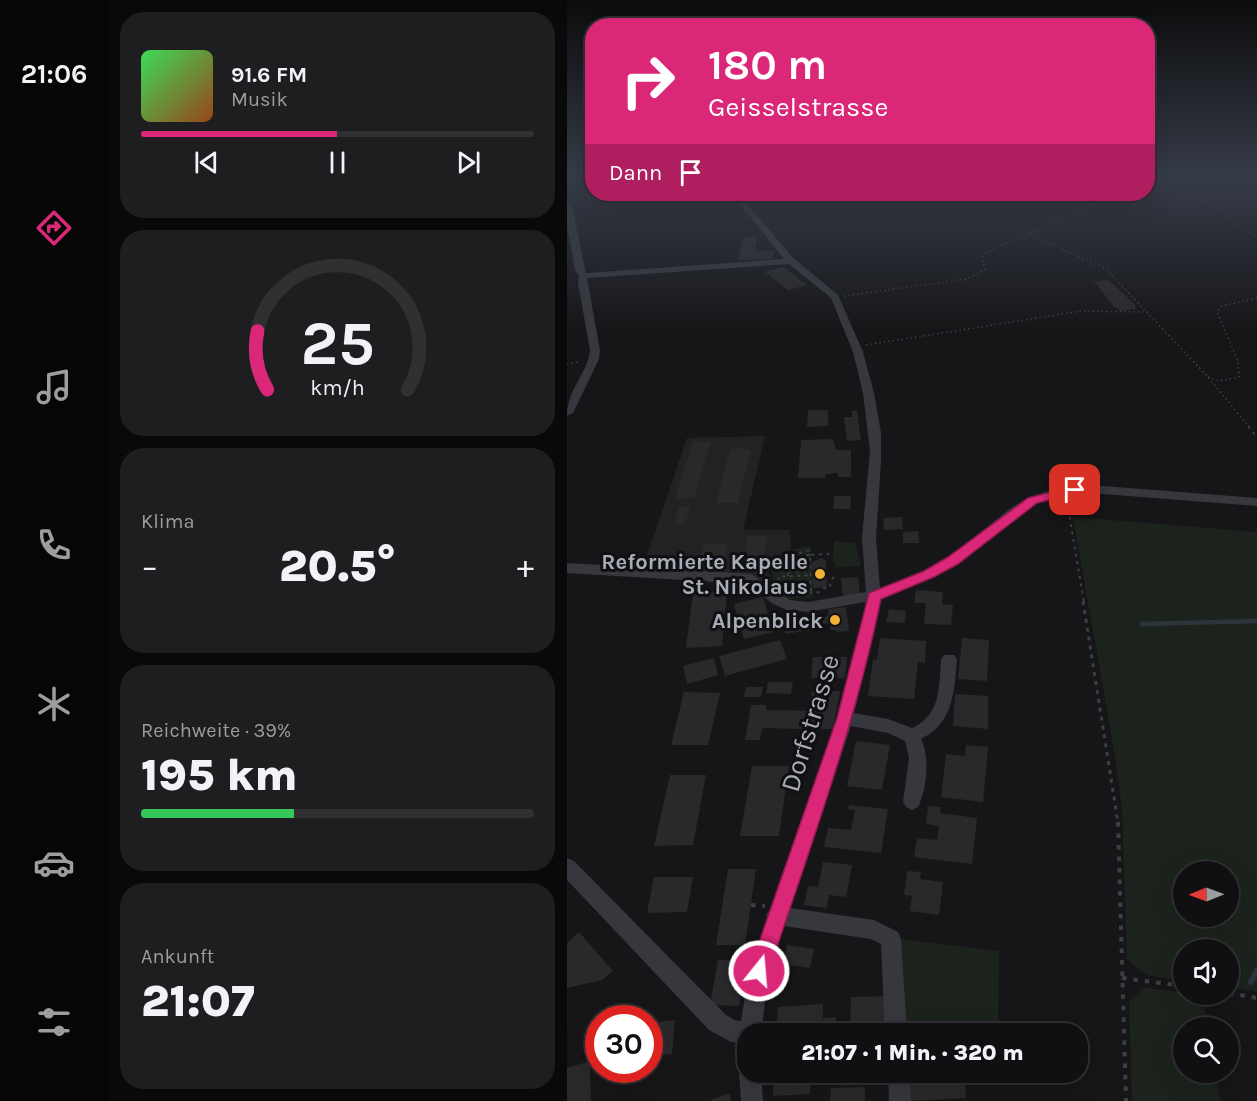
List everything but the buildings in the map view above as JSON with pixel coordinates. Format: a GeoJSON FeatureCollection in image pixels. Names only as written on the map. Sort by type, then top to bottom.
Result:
{"type":"FeatureCollection","features":[{"type":"Feature","properties":{"kind":"street"},"geometry":{"type":"LineString","coordinates":[[567,413],[594,360],[595,350],[582,283],[583,276],[579,270],[572,228]]}},
{"type":"Feature","properties":{"kind":"street"},"geometry":{"type":"LineString","coordinates":[[762,228],[790,261],[828,288],[835,297]]}},
{"type":"Feature","properties":{"kind":"street"},"geometry":{"type":"LineString","coordinates":[[583,276],[790,261]]}},
{"type":"Feature","properties":{"kind":"street","name":"Dorfstrasse"},"geometry":{"type":"LineString","coordinates":[[751,1023],[769,910],[845,718],[858,672],[874,596],[869,544],[875,446],[867,387],[835,297]]}},
{"type":"Feature","properties":{"kind":"street"},"geometry":{"type":"LineString","coordinates":[[567,568],[751,579],[778,600],[795,606],[808,607],[874,596],[929,574],[953,561],[1033,500],[1065,492],[1103,490],[1257,502]]}},
{"type":"Feature","properties":{"kind":"street"},"geometry":{"type":"LineString","coordinates":[[912,736],[935,724],[942,714],[949,659]]}},
{"type":"Feature","properties":{"kind":"street"},"geometry":{"type":"LineString","coordinates":[[845,718],[901,730],[912,736],[918,744],[920,758],[912,802]]}},
{"type":"Feature","properties":{"kind":"street"},"geometry":{"type":"LineString","coordinates":[[567,867],[717,1022],[731,1031],[737,1032]]}},
{"type":"Feature","properties":{"kind":"street"},"geometry":{"type":"LineString","coordinates":[[769,910],[874,930],[891,939],[896,1023]]}},
{"type":"Feature","properties":{"kind":"street"},"geometry":{"type":"LineString","coordinates":[[751,1083],[752,1101]]}},
{"type":"Feature","properties":{"kind":"street"},"geometry":{"type":"LineString","coordinates":[[899,1083],[900,1101]]}},
{"type":"Feature","properties":{"kind":"path"},"geometry":{"type":"LineString","coordinates":[[835,297],[967,279],[985,270],[982,258],[986,252],[1042,228]]}},
{"type":"Feature","properties":{"kind":"path"},"geometry":{"type":"LineString","coordinates":[[1245,228],[1257,237]]}},
{"type":"Feature","properties":{"kind":"path"},"geometry":{"type":"LineString","coordinates":[[1029,234],[1109,270],[1117,276],[1121,287],[1148,312],[1209,377],[1257,437]]}},
{"type":"Feature","properties":{"kind":"path"},"geometry":{"type":"LineString","coordinates":[[1209,377],[1220,381],[1239,377],[1237,362],[1217,312],[1221,306],[1257,298]]}},
{"type":"Feature","properties":{"kind":"path"},"geometry":{"type":"LineString","coordinates":[[854,346],[1081,311],[1148,312]]}},
{"type":"Feature","properties":{"kind":"path"},"geometry":{"type":"LineString","coordinates":[[1065,492],[1117,809],[1126,1101]]}},
{"type":"Feature","properties":{"kind":"path"},"geometry":{"type":"LineString","coordinates":[[788,572],[789,565],[785,565],[786,559],[790,556],[829,554]]}},
{"type":"Feature","properties":{"kind":"path"},"geometry":{"type":"LineString","coordinates":[[810,555],[811,591]]}},
{"type":"Feature","properties":{"kind":"path"},"geometry":{"type":"LineString","coordinates":[[783,591],[778,577],[788,572],[811,568]]}},
{"type":"Feature","properties":{"kind":"path"},"geometry":{"type":"LineString","coordinates":[[788,572],[811,575]]}},
{"type":"Feature","properties":{"kind":"path"},"geometry":{"type":"LineString","coordinates":[[787,593],[829,588],[835,573]]}},
{"type":"Feature","properties":{"kind":"path"},"geometry":{"type":"LineString","coordinates":[[781,584],[811,582]]}},
{"type":"Feature","properties":{"kind":"path"},"geometry":{"type":"LineString","coordinates":[[751,906],[769,910]]}},
{"type":"Feature","properties":{"kind":"path"},"geometry":{"type":"LineString","coordinates":[[1122,978],[1173,985]]}},
{"type":"Feature","properties":{"kind":"path"},"geometry":{"type":"LineString","coordinates":[[1239,995],[1257,998]]}},
{"type":"Feature","properties":{"kind":"shaded area"},"geometry":{"type":"Polygon","coordinates":[[[765,436],[743,530],[790,530],[791,549],[773,560],[768,571],[776,593],[767,585],[642,570],[687,438],[765,436]]]}},
{"type":"Feature","properties":{"kind":"shaded area"},"geometry":{"type":"Polygon","coordinates":[[[1073,517],[1257,532],[1257,992],[1239,989],[1239,939],[1173,939],[1173,979],[1146,975],[1127,959],[1122,809],[1116,761],[1073,517]]]}},
{"type":"Feature","properties":{"kind":"shaded area"},"geometry":{"type":"Polygon","coordinates":[[[834,541],[855,543],[861,566],[836,567],[833,561],[834,541]]]}},
{"type":"Feature","properties":{"kind":"shaded area"},"geometry":{"type":"Polygon","coordinates":[[[811,545],[813,598],[786,599],[776,590],[771,568],[783,555],[811,545]]]}},
{"type":"Feature","properties":{"kind":"shaded area"},"geometry":{"type":"Polygon","coordinates":[[[900,939],[999,951],[998,1023],[904,1023],[900,939]]]}},
{"type":"Feature","properties":{"kind":"shaded area"},"geometry":{"type":"Polygon","coordinates":[[[1144,987],[1173,992],[1173,1005],[1203,1005],[1205,1017],[1173,1017],[1173,1083],[1217,1083],[1220,1101],[1132,1101],[1129,1002],[1144,987]]]}},
{"type":"Feature","properties":{"kind":"waterway"},"geometry":{"type":"LineString","coordinates":[[1142,624],[1257,621]]}},
{"type":"Feature","properties":{"kind":"waterway"},"geometry":{"type":"LineString","coordinates":[[1251,982],[1257,970]]}},
{"type":"Feature","properties":{"kind":"place","name":"Reformierte Kapelle St. Nikolaus"},"geometry":{"type":"Point","coordinates":[820,574]}},
{"type":"Feature","properties":{"kind":"place","name":"Alpenblick"},"geometry":{"type":"Point","coordinates":[835,620]}},
{"type":"Feature","properties":{"kind":"route"},"geometry":{"type":"LineString","coordinates":[[759,971],[845,718],[858,672],[874,596],[929,574],[953,561],[1033,500],[1075,490]]}}]}
